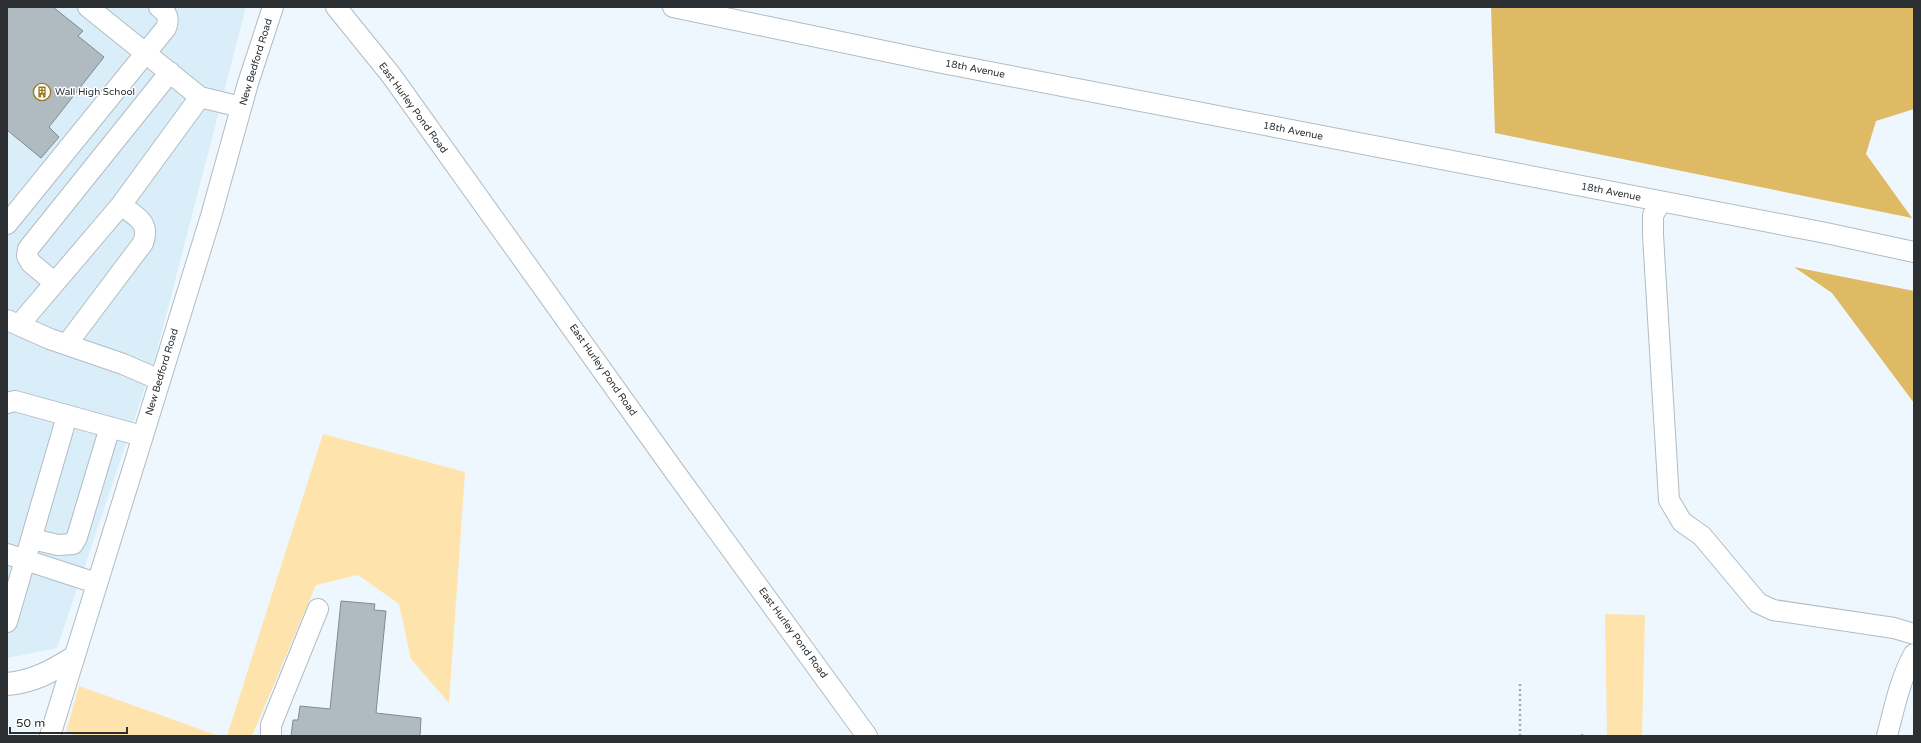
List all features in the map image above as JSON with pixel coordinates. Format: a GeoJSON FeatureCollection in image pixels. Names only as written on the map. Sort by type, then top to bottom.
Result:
{"type":"FeatureCollection","features":[{"type":"Feature","properties":{"kind":"highway"},"geometry":{"type":"LineString","coordinates":[[7,684],[32,680],[47,674],[73,658]]}},
{"type":"Feature","properties":{"kind":"street"},"geometry":{"type":"LineString","coordinates":[[88,7],[200,97],[241,107]]}},
{"type":"Feature","properties":{"kind":"street"},"geometry":{"type":"LineString","coordinates":[[7,224],[166,28],[168,23],[166,12],[159,7]]}},
{"type":"Feature","properties":{"kind":"street","name":"New Bedford Road"},"geometry":{"type":"LineString","coordinates":[[50,736],[96,583],[211,216],[241,107],[273,7]]}},
{"type":"Feature","properties":{"kind":"street","name":"East Hurley Pond Road"},"geometry":{"type":"LineString","coordinates":[[336,7],[391,75],[672,468],[867,736]]}},
{"type":"Feature","properties":{"kind":"street","name":"18th Avenue"},"geometry":{"type":"LineString","coordinates":[[673,7],[939,62],[1826,233],[1914,252]]}},
{"type":"Feature","properties":{"kind":"street"},"geometry":{"type":"LineString","coordinates":[[55,283],[32,263],[27,256],[28,249],[170,72]]}},
{"type":"Feature","properties":{"kind":"street"},"geometry":{"type":"LineString","coordinates":[[160,380],[123,364],[50,339],[13,323],[55,283],[121,205],[200,97]]}},
{"type":"Feature","properties":{"kind":"street"},"geometry":{"type":"LineString","coordinates":[[1661,202],[1653,216],[1653,236],[1669,500],[1682,522],[1702,536],[1758,603],[1772,610],[1894,628],[1914,634]]}},
{"type":"Feature","properties":{"kind":"street"},"geometry":{"type":"LineString","coordinates":[[67,344],[142,243],[146,235],[145,226],[142,222],[121,205]]}},
{"type":"Feature","properties":{"kind":"street"},"geometry":{"type":"LineString","coordinates":[[7,403],[15,401],[142,436]]}},
{"type":"Feature","properties":{"kind":"street"},"geometry":{"type":"LineString","coordinates":[[7,622],[67,416]]}},
{"type":"Feature","properties":{"kind":"street"},"geometry":{"type":"LineString","coordinates":[[32,539],[58,545],[73,544],[77,537],[110,427]]}},
{"type":"Feature","properties":{"kind":"street"},"geometry":{"type":"LineString","coordinates":[[7,554],[96,583]]}},
{"type":"Feature","properties":{"kind":"street"},"geometry":{"type":"LineString","coordinates":[[271,736],[271,724],[318,610]]}},
{"type":"Feature","properties":{"kind":"street"},"geometry":{"type":"LineString","coordinates":[[1887,736],[1897,697],[1909,663],[1914,654]]}},
{"type":"Feature","properties":{"kind":"path"},"geometry":{"type":"LineString","coordinates":[[1520,683],[1520,736]]}},
{"type":"Feature","properties":{"kind":"shaded area"},"geometry":{"type":"Polygon","coordinates":[[[7,7],[246,7],[155,358],[57,648],[7,658],[7,7]]]}},
{"type":"Feature","properties":{"kind":"shaded area"},"geometry":{"type":"Polygon","coordinates":[[[1491,7],[1914,7],[1914,109],[1876,121],[1866,154],[1912,218],[1495,133],[1491,7]]]}},
{"type":"Feature","properties":{"kind":"shaded area"},"geometry":{"type":"Polygon","coordinates":[[[1794,267],[1914,291],[1914,403],[1832,293],[1794,267]]]}},
{"type":"Feature","properties":{"kind":"shaded area"},"geometry":{"type":"Polygon","coordinates":[[[323,434],[465,472],[449,703],[411,659],[399,604],[358,575],[316,585],[252,736],[227,736],[323,434]]]}},
{"type":"Feature","properties":{"kind":"shaded area"},"geometry":{"type":"Polygon","coordinates":[[[1605,614],[1645,615],[1642,736],[1607,736],[1605,614]]]}},
{"type":"Feature","properties":{"kind":"shaded area"},"geometry":{"type":"Polygon","coordinates":[[[79,686],[219,736],[76,736],[66,732],[79,686]]]}},
{"type":"Feature","properties":{"kind":"building","name":"Wall High School"},"geometry":{"type":"Polygon","coordinates":[[[7,7],[53,7],[83,31],[78,36],[104,57],[49,127],[59,137],[41,158],[7,130],[7,7]]]}},
{"type":"Feature","properties":{"kind":"building"},"geometry":{"type":"Polygon","coordinates":[[[341,601],[375,604],[374,610],[386,611],[376,713],[421,718],[420,736],[291,736],[293,720],[298,720],[300,706],[330,709],[341,601]]]}},
{"type":"Feature","properties":{"kind":"place","name":"Wall High School"},"geometry":{"type":"Point","coordinates":[42,92]}}]}
